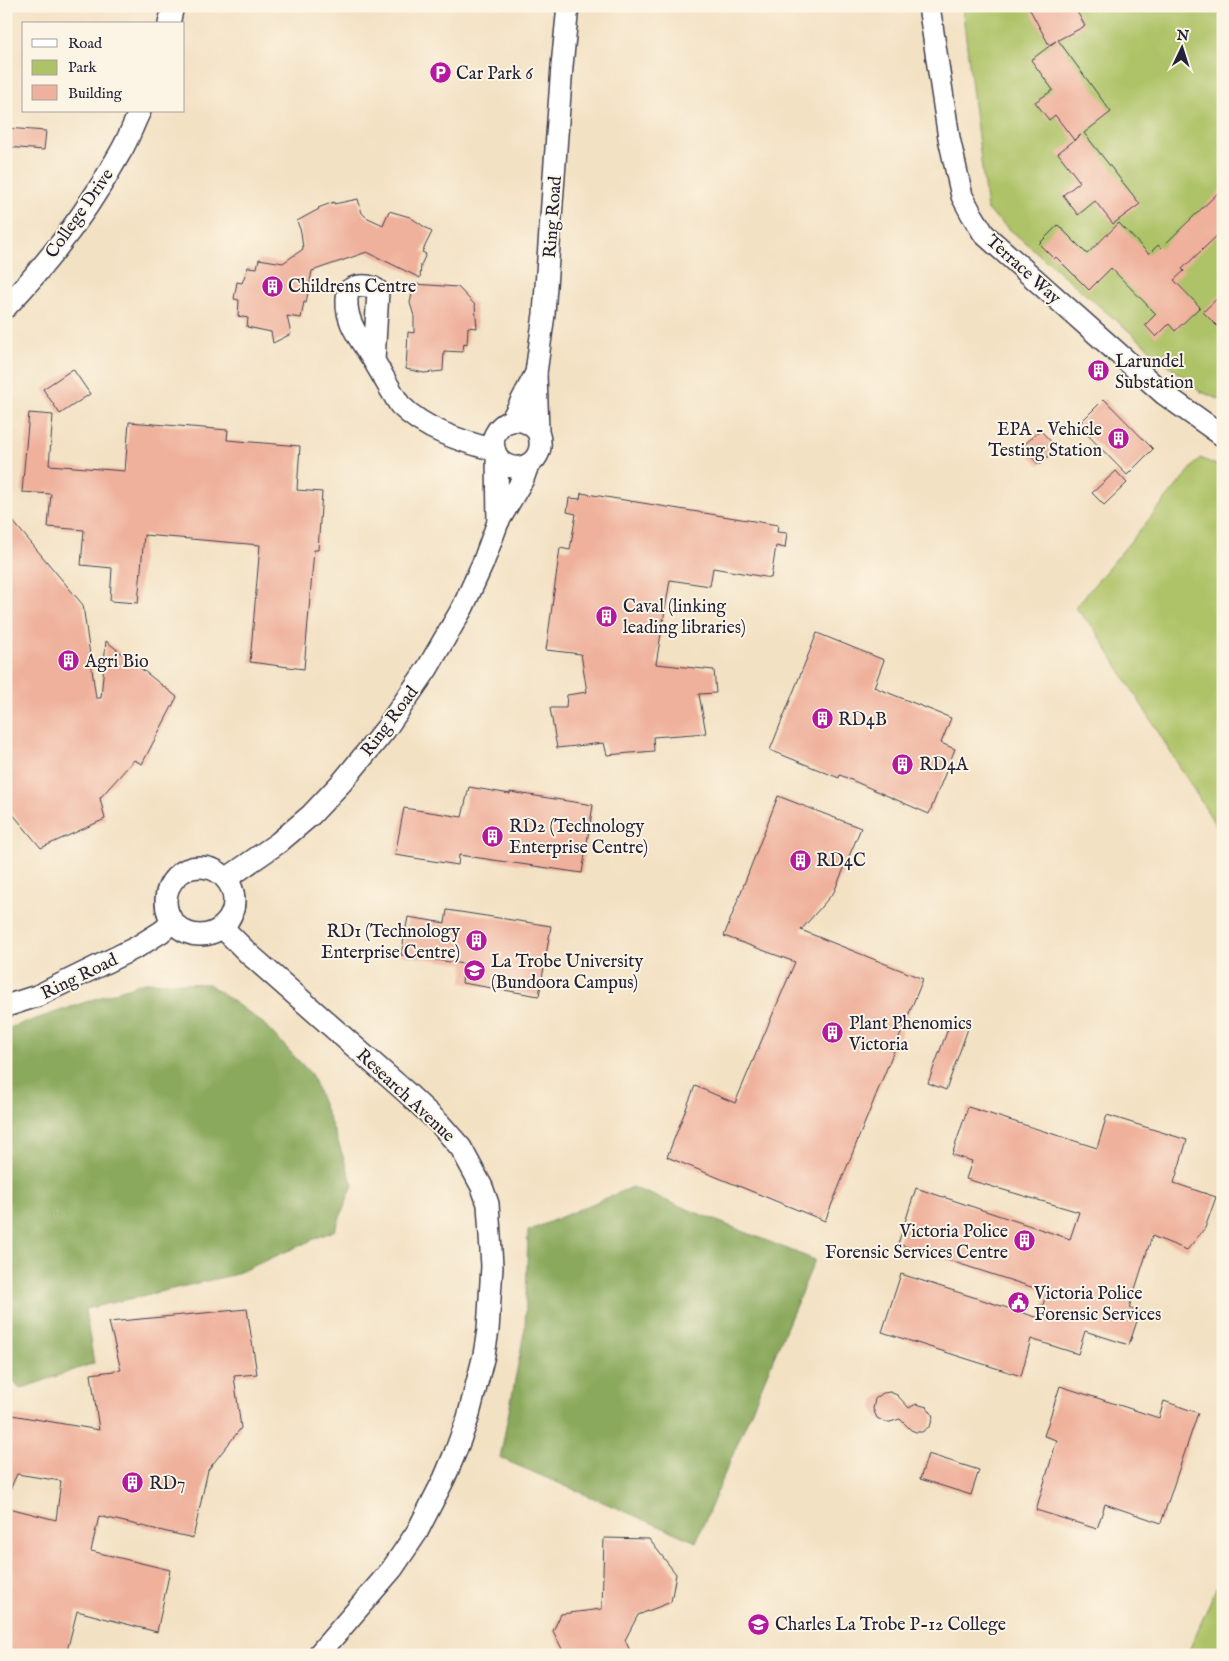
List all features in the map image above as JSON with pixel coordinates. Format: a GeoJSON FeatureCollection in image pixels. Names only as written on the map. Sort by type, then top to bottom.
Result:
{"type":"FeatureCollection","features":[{"type":"Feature","properties":{"kind":"street"},"geometry":{"type":"LineString","coordinates":[[169,22],[173,6]]}},
{"type":"Feature","properties":{"kind":"street","name":"Ring Road"},"geometry":{"type":"LineString","coordinates":[[506,423],[536,373],[544,314],[568,6]]}},
{"type":"Feature","properties":{"kind":"street","name":"Terrace Way"},"geometry":{"type":"LineString","coordinates":[[929,6],[950,138],[962,196],[984,234],[1164,394],[1223,436]]}},
{"type":"Feature","properties":{"kind":"street","name":"College Drive"},"geometry":{"type":"LineString","coordinates":[[6,307],[50,257],[77,222],[120,152],[140,112]]}},
{"type":"Feature","properties":{"kind":"street"},"geometry":{"type":"LineString","coordinates":[[374,361],[390,390],[404,409],[420,422],[496,453]]}},
{"type":"Feature","properties":{"kind":"street"},"geometry":{"type":"LineString","coordinates":[[506,423],[494,437],[496,453],[502,462],[514,467],[528,465],[538,454],[541,447],[538,432],[536,373]]}},
{"type":"Feature","properties":{"kind":"street"},"geometry":{"type":"LineString","coordinates":[[443,432],[470,431],[506,423],[526,422],[538,432]]}},
{"type":"Feature","properties":{"kind":"street","name":"Ring Road"},"geometry":{"type":"LineString","coordinates":[[496,453],[498,522]]}},
{"type":"Feature","properties":{"kind":"street","name":"Ring Road"},"geometry":{"type":"LineString","coordinates":[[226,878],[278,843],[311,815],[343,781],[385,730],[428,669],[463,607],[483,564],[498,522],[523,479],[528,465]]}},
{"type":"Feature","properties":{"kind":"street"},"geometry":{"type":"LineString","coordinates":[[198,867],[208,868],[226,878],[232,888],[234,898],[233,909],[229,919],[222,927],[213,933],[191,934],[181,930],[173,922],[168,913],[167,892],[172,882],[179,875],[188,869],[198,867]]}},
{"type":"Feature","properties":{"kind":"street","name":"Ring Road"},"geometry":{"type":"LineString","coordinates":[[6,1006],[38,996],[137,947],[173,922]]}},
{"type":"Feature","properties":{"kind":"street","name":"Research Avenue"},"geometry":{"type":"LineString","coordinates":[[222,927],[248,953],[440,1124],[461,1148],[482,1186],[488,1204],[492,1266],[488,1330],[484,1355],[468,1418],[455,1453],[418,1532],[392,1569],[318,1655]]}},
{"type":"Feature","properties":{"kind":"green space"},"geometry":{"type":"Polygon","coordinates":[[[962,6],[1223,6],[1223,401],[1199,391],[987,210],[962,6]]]}},
{"type":"Feature","properties":{"kind":"green space"},"geometry":{"type":"Polygon","coordinates":[[[1200,458],[1223,468],[1223,837],[1094,628],[1075,608],[1200,458]]]}},
{"type":"Feature","properties":{"kind":"green space"},"geometry":{"type":"Polygon","coordinates":[[[145,982],[209,984],[264,1024],[311,1074],[353,1185],[335,1230],[233,1275],[85,1309],[94,1363],[20,1389],[6,1375],[6,1029],[145,982]]]}},
{"type":"Feature","properties":{"kind":"green space"},"geometry":{"type":"Polygon","coordinates":[[[632,1187],[815,1260],[696,1542],[500,1458],[525,1328],[528,1231],[632,1187]]]}},
{"type":"Feature","properties":{"kind":"green space"},"geometry":{"type":"Polygon","coordinates":[[[1223,1572],[1223,1655],[1187,1655],[1223,1572]]]}},
{"type":"Feature","properties":{"kind":"building"},"geometry":{"type":"Polygon","coordinates":[[[1028,6],[1074,6],[1085,26],[1058,40],[1111,112],[1084,133],[1140,204],[1113,224],[1095,201],[1078,215],[1063,195],[1080,182],[1058,153],[1081,135],[1074,140],[1055,115],[1049,120],[1035,102],[1053,90],[1031,60],[1056,41],[1049,45],[1028,6]]]}},
{"type":"Feature","properties":{"kind":"building"},"geometry":{"type":"Polygon","coordinates":[[[6,128],[46,131],[44,150],[6,147],[6,128]]]}},
{"type":"Feature","properties":{"kind":"building"},"geometry":{"type":"Polygon","coordinates":[[[1223,188],[1223,230],[1182,269],[1184,271],[1174,280],[1200,307],[1175,331],[1169,324],[1156,337],[1145,325],[1156,314],[1111,268],[1089,290],[1056,257],[1054,259],[1039,244],[1058,225],[1087,254],[1119,223],[1149,254],[1158,245],[1161,248],[1223,188]]]}},
{"type":"Feature","properties":{"kind":"building","name":"Childrens Centre"},"geometry":{"type":"Polygon","coordinates":[[[358,199],[362,213],[383,225],[389,211],[410,217],[432,232],[422,252],[426,254],[421,265],[420,278],[367,252],[312,271],[301,318],[287,316],[291,334],[273,343],[271,332],[247,327],[248,318],[238,316],[239,300],[234,299],[237,282],[242,283],[248,267],[257,268],[259,259],[283,263],[303,249],[301,232],[297,221],[318,208],[334,202],[334,204],[358,199]]]}},
{"type":"Feature","properties":{"kind":"building"},"geometry":{"type":"Polygon","coordinates":[[[414,284],[458,287],[475,305],[477,328],[468,327],[467,344],[464,343],[463,352],[444,351],[443,371],[424,373],[406,369],[408,332],[414,333],[414,316],[410,303],[414,284]]]}},
{"type":"Feature","properties":{"kind":"building"},"geometry":{"type":"Polygon","coordinates":[[[1223,293],[1223,332],[1203,312],[1223,293]]]}},
{"type":"Feature","properties":{"kind":"building"},"geometry":{"type":"Polygon","coordinates":[[[73,369],[90,394],[60,414],[43,389],[73,369]]]}},
{"type":"Feature","properties":{"kind":"building","name":"EPA - Vehicle Testing Station"},"geometry":{"type":"Polygon","coordinates":[[[1104,399],[1153,449],[1127,475],[1078,425],[1104,399]]]}},
{"type":"Feature","properties":{"kind":"building"},"geometry":{"type":"Polygon","coordinates":[[[29,413],[53,415],[49,465],[125,471],[129,422],[228,430],[227,440],[300,446],[297,490],[322,492],[318,550],[314,550],[304,669],[250,662],[260,545],[144,535],[138,603],[110,601],[112,568],[81,565],[84,530],[48,527],[51,494],[22,492],[29,413]]]}},
{"type":"Feature","properties":{"kind":"building"},"geometry":{"type":"Polygon","coordinates":[[[1040,430],[1057,448],[1039,465],[1022,447],[1040,430]]]}},
{"type":"Feature","properties":{"kind":"building"},"geometry":{"type":"Polygon","coordinates":[[[1116,471],[1127,483],[1104,505],[1092,493],[1116,471]]]}},
{"type":"Feature","properties":{"kind":"building"},"geometry":{"type":"Polygon","coordinates":[[[581,493],[778,525],[777,532],[787,533],[785,548],[776,546],[771,578],[713,568],[710,586],[670,580],[656,664],[714,670],[716,693],[699,694],[706,733],[653,737],[654,751],[607,755],[604,743],[557,748],[550,708],[566,708],[567,695],[587,692],[581,654],[546,650],[560,548],[570,550],[576,514],[567,512],[569,498],[580,499],[581,493]]]}},
{"type":"Feature","properties":{"kind":"building","name":"Agri Bio"},"geometry":{"type":"Polygon","coordinates":[[[6,513],[83,605],[96,698],[101,698],[106,641],[177,697],[142,764],[134,760],[100,798],[105,819],[41,848],[6,806],[6,513]]]}},
{"type":"Feature","properties":{"kind":"building"},"geometry":{"type":"Polygon","coordinates":[[[817,633],[884,660],[874,687],[951,718],[941,743],[955,749],[929,814],[840,775],[839,778],[770,750],[817,633]]]}},
{"type":"Feature","properties":{"kind":"building","name":"RD2 (Technology Enterprise Centre)"},"geometry":{"type":"Polygon","coordinates":[[[469,787],[593,805],[582,873],[459,855],[458,865],[395,855],[404,808],[462,817],[469,787]]]}},
{"type":"Feature","properties":{"kind":"building","name":"Plant Phenomics Victoria"},"geometry":{"type":"Polygon","coordinates":[[[778,796],[861,828],[834,892],[801,930],[923,979],[825,1221],[667,1157],[695,1086],[735,1103],[795,962],[724,936],[778,796]]]}},
{"type":"Feature","properties":{"kind":"building","name":"RD1 (Technology Enterprise Centre)"},"geometry":{"type":"Polygon","coordinates":[[[447,910],[551,926],[539,996],[462,983],[464,964],[401,955],[408,917],[445,923],[447,910]]]}},
{"type":"Feature","properties":{"kind":"building"},"geometry":{"type":"Polygon","coordinates":[[[952,1018],[970,1023],[946,1090],[928,1083],[952,1018]]]}},
{"type":"Feature","properties":{"kind":"building","name":"Victoria Police Forensic Services Centre"},"geometry":{"type":"Polygon","coordinates":[[[968,1107],[1097,1148],[1107,1115],[1187,1140],[1174,1183],[1216,1197],[1205,1228],[1187,1250],[1152,1236],[1129,1308],[1140,1312],[1129,1345],[1085,1331],[1078,1354],[1031,1339],[1021,1376],[882,1332],[901,1274],[1039,1318],[1047,1292],[898,1244],[916,1188],[1070,1239],[1079,1212],[966,1179],[972,1161],[952,1155],[968,1107]]]}},
{"type":"Feature","properties":{"kind":"building","name":"RD7"},"geometry":{"type":"Polygon","coordinates":[[[247,1309],[257,1374],[234,1376],[241,1428],[208,1470],[193,1538],[99,1516],[91,1551],[170,1570],[157,1632],[77,1611],[66,1655],[6,1655],[6,1519],[9,1508],[56,1520],[61,1481],[17,1474],[6,1499],[6,1414],[99,1430],[91,1374],[121,1370],[109,1322],[247,1309]]]}},
{"type":"Feature","properties":{"kind":"building"},"geometry":{"type":"Polygon","coordinates":[[[1060,1386],[1159,1418],[1164,1401],[1198,1413],[1161,1523],[1105,1504],[1097,1529],[1036,1510],[1057,1440],[1044,1436],[1060,1386]]]}},
{"type":"Feature","properties":{"kind":"building"},"geometry":{"type":"Polygon","coordinates":[[[890,1392],[897,1395],[909,1408],[916,1404],[927,1407],[933,1418],[930,1426],[922,1432],[916,1432],[911,1430],[900,1419],[885,1422],[877,1418],[873,1409],[875,1399],[883,1393],[890,1392]]]}},
{"type":"Feature","properties":{"kind":"building"},"geometry":{"type":"Polygon","coordinates":[[[928,1454],[979,1470],[971,1495],[920,1479],[928,1454]]]}},
{"type":"Feature","properties":{"kind":"building"},"geometry":{"type":"Polygon","coordinates":[[[604,1538],[649,1539],[676,1574],[671,1602],[638,1615],[625,1640],[632,1655],[565,1655],[553,1631],[561,1614],[602,1609],[604,1538]]]}},
{"type":"Feature","properties":{"kind":"place","name":"Car Park 6"},"geometry":{"type":"Point","coordinates":[440,73]}},
{"type":"Feature","properties":{"kind":"place","name":"Childrens Centre"},"geometry":{"type":"Point","coordinates":[272,286]}},
{"type":"Feature","properties":{"kind":"place","name":"Larundel Substation"},"geometry":{"type":"Point","coordinates":[1099,371]}},
{"type":"Feature","properties":{"kind":"place","name":"EPA - Vehicle Testing Station"},"geometry":{"type":"Point","coordinates":[1118,439]}},
{"type":"Feature","properties":{"kind":"place","name":"Caval (linking leading libraries)"},"geometry":{"type":"Point","coordinates":[607,616]}},
{"type":"Feature","properties":{"kind":"place","name":"Agri Bio"},"geometry":{"type":"Point","coordinates":[69,661]}},
{"type":"Feature","properties":{"kind":"place","name":"RD4B"},"geometry":{"type":"Point","coordinates":[822,719]}},
{"type":"Feature","properties":{"kind":"place","name":"RD4A"},"geometry":{"type":"Point","coordinates":[903,764]}},
{"type":"Feature","properties":{"kind":"place","name":"RD2 (Technology Enterprise Centre)"},"geometry":{"type":"Point","coordinates":[493,836]}},
{"type":"Feature","properties":{"kind":"place","name":"RD4C"},"geometry":{"type":"Point","coordinates":[800,860]}},
{"type":"Feature","properties":{"kind":"place","name":"RD1 (Technology Enterprise Centre)"},"geometry":{"type":"Point","coordinates":[476,941]}},
{"type":"Feature","properties":{"kind":"place","name":"La Trobe University (Bundoora Campus)"},"geometry":{"type":"Point","coordinates":[475,971]}},
{"type":"Feature","properties":{"kind":"place","name":"Plant Phenomics Victoria"},"geometry":{"type":"Point","coordinates":[833,1033]}},
{"type":"Feature","properties":{"kind":"place","name":"Victoria Police Forensic Services Centre"},"geometry":{"type":"Point","coordinates":[1024,1241]}},
{"type":"Feature","properties":{"kind":"place","name":"Victoria Police Forensic Services"},"geometry":{"type":"Point","coordinates":[1018,1303]}},
{"type":"Feature","properties":{"kind":"place","name":"RD7"},"geometry":{"type":"Point","coordinates":[133,1483]}},
{"type":"Feature","properties":{"kind":"place","name":"Charles La Trobe P-12 College"},"geometry":{"type":"Point","coordinates":[759,1624]}}]}
